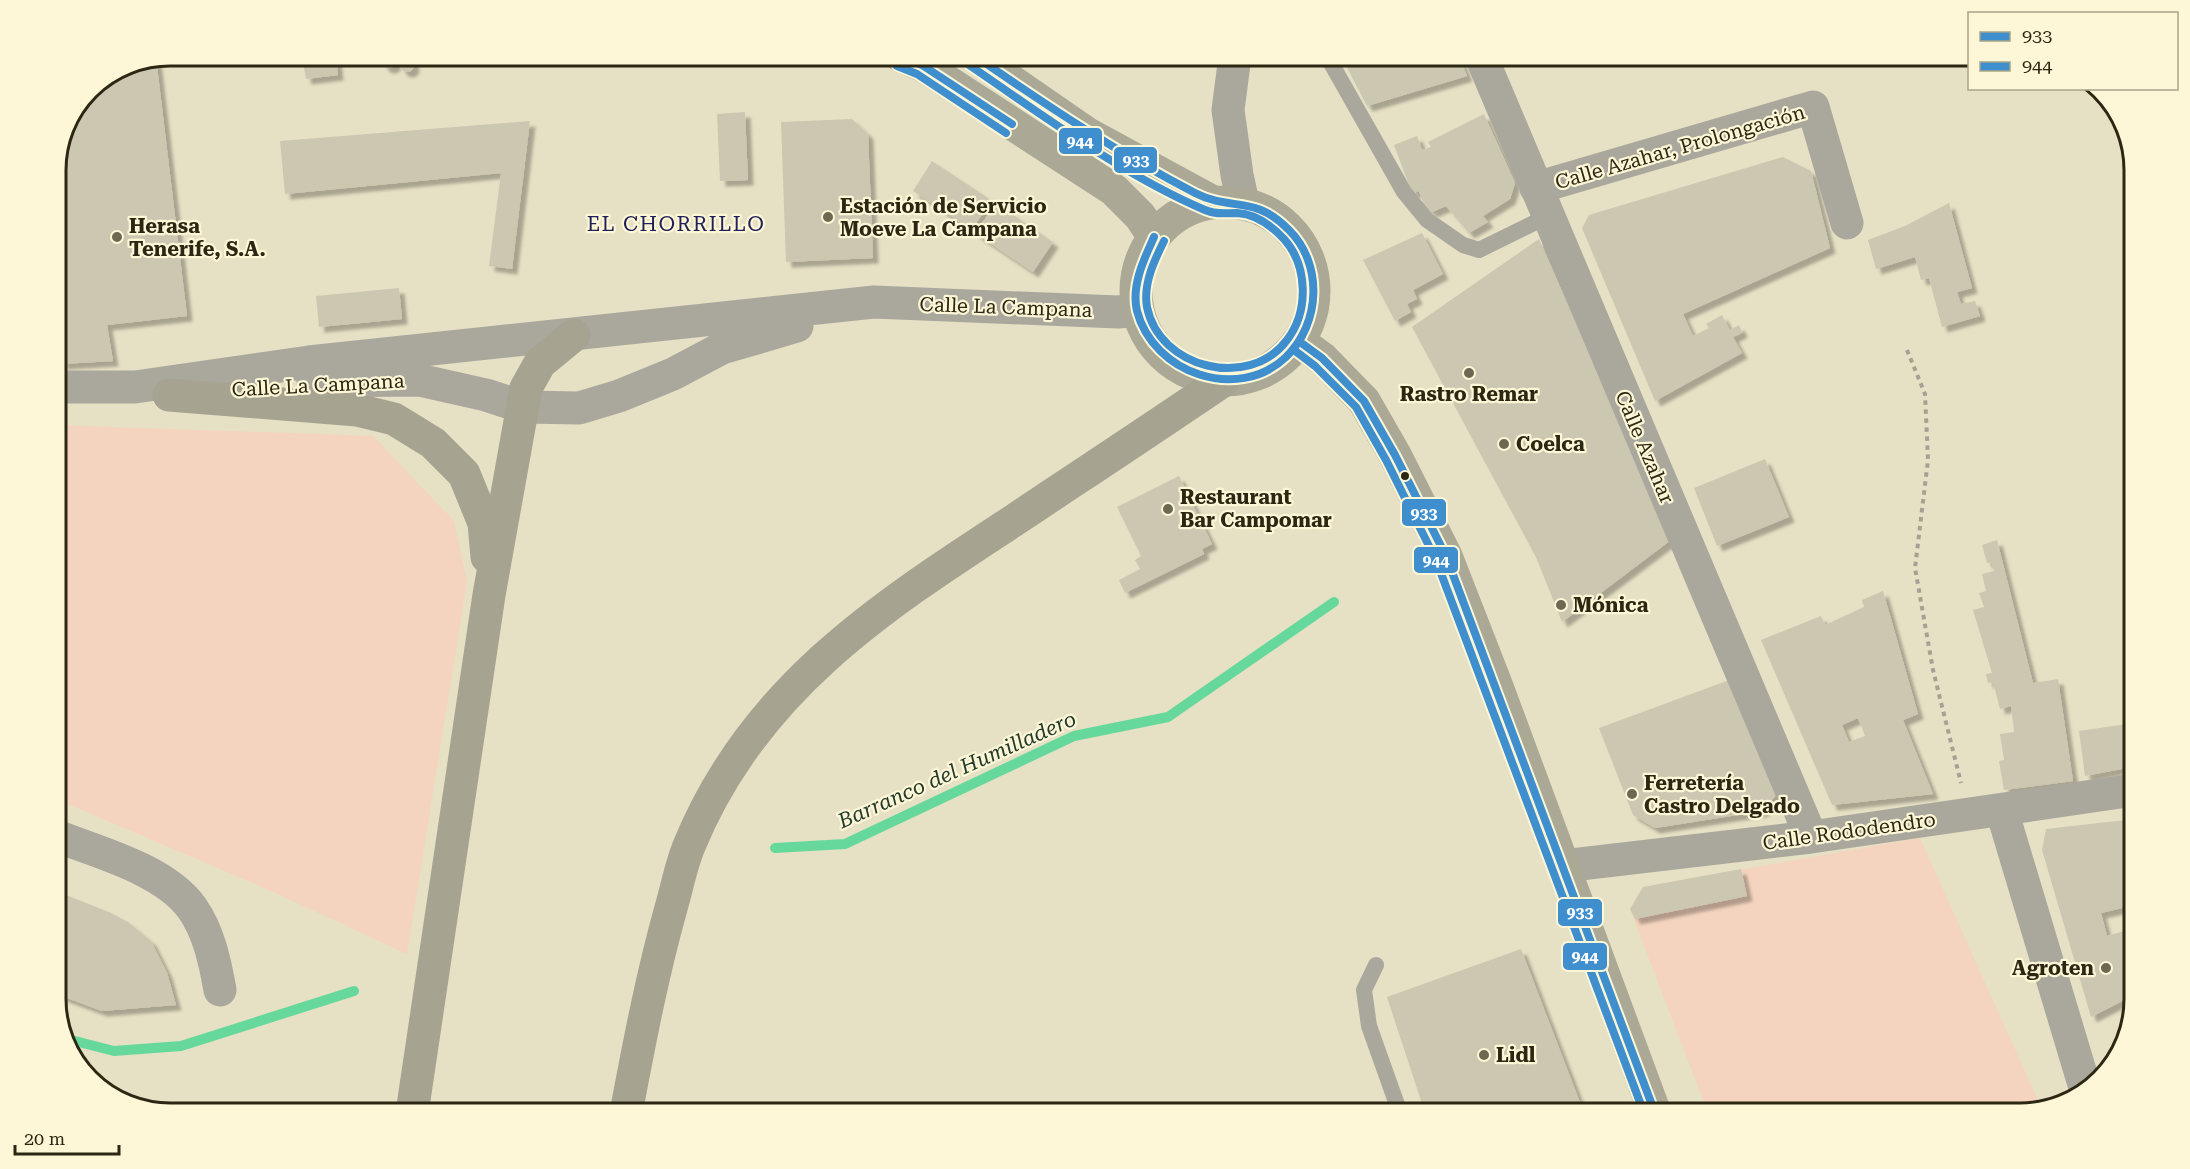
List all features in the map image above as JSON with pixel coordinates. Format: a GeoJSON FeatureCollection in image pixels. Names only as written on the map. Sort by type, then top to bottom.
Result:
{"type":"FeatureCollection","features":[{"type":"Feature","properties":{"kind":"highway"},"geometry":{"type":"LineString","coordinates":[[413,1103],[489,595],[526,388],[540,363],[574,335]]}},
{"type":"Feature","properties":{"kind":"highway"},"geometry":{"type":"LineString","coordinates":[[628,1103],[651,979],[689,846],[729,768],[768,713],[798,681],[859,626],[1224,380]]}},
{"type":"Feature","properties":{"kind":"highway"},"geometry":{"type":"LineString","coordinates":[[169,394],[357,410],[394,419],[433,443],[464,474],[484,523],[489,595]]}},
{"type":"Feature","properties":{"kind":"main road"},"geometry":{"type":"LineString","coordinates":[[924,66],[1114,190],[1140,216],[1154,237]]}},
{"type":"Feature","properties":{"kind":"main road"},"geometry":{"type":"LineString","coordinates":[[989,66],[1088,134],[1228,203],[1273,215],[1296,236],[1310,265],[1314,297],[1310,321],[1300,342],[1283,360],[1259,373],[1224,380],[1194,375],[1167,359],[1147,336],[1137,310],[1138,270],[1154,237],[1180,213],[1228,203]]}},
{"type":"Feature","properties":{"kind":"main road"},"geometry":{"type":"LineString","coordinates":[[1300,342],[1322,358],[1364,401],[1446,556],[1651,1103]]}},
{"type":"Feature","properties":{"kind":"street"},"geometry":{"type":"LineString","coordinates":[[1228,203],[1237,176],[1228,110],[1234,66]]}},
{"type":"Feature","properties":{"kind":"street","name":"Calle Azahar"},"geometry":{"type":"LineString","coordinates":[[1485,66],[1811,837]]}},
{"type":"Feature","properties":{"kind":"street","name":"Calle Azahar, Prolongación"},"geometry":{"type":"LineString","coordinates":[[1542,202],[1813,107],[1847,223]]}},
{"type":"Feature","properties":{"kind":"street","name":"Calle La Campana"},"geometry":{"type":"LineString","coordinates":[[135,387],[169,394],[312,381],[419,380],[486,395],[523,407],[579,408],[619,396],[673,375],[722,348],[874,302]]}},
{"type":"Feature","properties":{"kind":"street","name":"Calle La Campana"},"geometry":{"type":"LineString","coordinates":[[66,387],[135,387],[309,362],[874,302],[1118,312],[1137,310]]}},
{"type":"Feature","properties":{"kind":"street","name":"Calle Rododendro"},"geometry":{"type":"LineString","coordinates":[[1563,866],[1811,837],[2124,792]]}},
{"type":"Feature","properties":{"kind":"street"},"geometry":{"type":"LineString","coordinates":[[2002,811],[2083,1082]]}},
{"type":"Feature","properties":{"kind":"street"},"geometry":{"type":"LineString","coordinates":[[66,840],[153,873],[192,907],[212,948],[220,990]]}},
{"type":"Feature","properties":{"kind":"lane"},"geometry":{"type":"LineString","coordinates":[[1333,66],[1404,192],[1427,220],[1462,245],[1479,250],[1542,202]]}},
{"type":"Feature","properties":{"kind":"lane"},"geometry":{"type":"LineString","coordinates":[[1376,965],[1364,990],[1369,1026],[1396,1103]]}},
{"type":"Feature","properties":{"kind":"path"},"geometry":{"type":"LineString","coordinates":[[1907,350],[1925,394],[1928,460],[1915,568],[1933,670],[1969,815]]}},
{"type":"Feature","properties":{"kind":"shaded area"},"geometry":{"type":"Polygon","coordinates":[[[66,425],[373,436],[454,521],[467,581],[407,954],[271,891],[66,803],[66,425]]]}},
{"type":"Feature","properties":{"kind":"shaded area"},"geometry":{"type":"Polygon","coordinates":[[[1920,838],[2038,1101],[1704,1103],[1630,909],[1643,887],[1920,838]]]}},
{"type":"Feature","properties":{"kind":"building"},"geometry":{"type":"Polygon","coordinates":[[[304,66],[337,66],[338,75],[306,79],[304,66]]]}},
{"type":"Feature","properties":{"kind":"building"},"geometry":{"type":"Polygon","coordinates":[[[400,66],[414,66],[410,72],[404,72],[400,66]]]}},
{"type":"Feature","properties":{"kind":"building"},"geometry":{"type":"Polygon","coordinates":[[[1346,66],[1463,66],[1467,76],[1367,106],[1346,66]]]}},
{"type":"Feature","properties":{"kind":"building","name":"Herasa Tenerife, S.A."},"geometry":{"type":"Polygon","coordinates":[[[157,67],[187,316],[107,325],[113,361],[66,364],[66,163],[77,124],[87,107],[101,92],[130,74],[157,67]]]}},
{"type":"Feature","properties":{"kind":"building"},"geometry":{"type":"Polygon","coordinates":[[[745,112],[748,180],[720,181],[717,114],[745,112]]]}},
{"type":"Feature","properties":{"kind":"building"},"geometry":{"type":"Polygon","coordinates":[[[1484,114],[1515,183],[1510,199],[1483,216],[1488,222],[1469,233],[1446,206],[1432,212],[1424,205],[1419,191],[1412,193],[1394,145],[1417,136],[1422,150],[1431,147],[1428,142],[1484,114]]]}},
{"type":"Feature","properties":{"kind":"building","name":"Estación de Servicio Moeve La Campana"},"geometry":{"type":"Polygon","coordinates":[[[852,119],[868,134],[873,258],[786,262],[781,122],[852,119]]]}},
{"type":"Feature","properties":{"kind":"building"},"geometry":{"type":"Polygon","coordinates":[[[530,121],[512,269],[489,266],[501,173],[285,194],[280,141],[530,121]]]}},
{"type":"Feature","properties":{"kind":"building"},"geometry":{"type":"Polygon","coordinates":[[[1783,157],[1811,171],[1830,248],[1683,314],[1693,336],[1709,328],[1706,324],[1722,315],[1730,330],[1739,325],[1742,332],[1733,337],[1742,353],[1655,401],[1582,228],[1589,215],[1783,157]]]}},
{"type":"Feature","properties":{"kind":"building"},"geometry":{"type":"Polygon","coordinates":[[[932,161],[991,200],[972,230],[913,191],[932,161]]]}},
{"type":"Feature","properties":{"kind":"building"},"geometry":{"type":"Polygon","coordinates":[[[996,203],[1053,242],[1033,272],[975,233],[996,203]]]}},
{"type":"Feature","properties":{"kind":"building"},"geometry":{"type":"Polygon","coordinates":[[[1949,203],[1972,288],[1957,292],[1961,304],[1975,301],[1980,316],[1942,327],[1929,278],[1921,280],[1915,257],[1876,269],[1868,240],[1905,226],[1949,203]]]}},
{"type":"Feature","properties":{"kind":"building"},"geometry":{"type":"Polygon","coordinates":[[[1422,233],[1443,274],[1413,290],[1417,299],[1407,304],[1411,312],[1395,321],[1363,260],[1422,233]]]}},
{"type":"Feature","properties":{"kind":"building"},"geometry":{"type":"Polygon","coordinates":[[[1539,239],[1671,540],[1562,622],[1536,557],[1412,327],[1539,239]]]}},
{"type":"Feature","properties":{"kind":"building"},"geometry":{"type":"Polygon","coordinates":[[[399,288],[402,319],[319,327],[316,296],[399,288]]]}},
{"type":"Feature","properties":{"kind":"building"},"geometry":{"type":"Polygon","coordinates":[[[1765,459],[1789,517],[1717,546],[1694,488],[1765,459]]]}},
{"type":"Feature","properties":{"kind":"building"},"geometry":{"type":"Polygon","coordinates":[[[1179,476],[1212,544],[1202,549],[1204,554],[1125,593],[1119,580],[1140,569],[1135,560],[1141,556],[1117,507],[1179,476]]]}},
{"type":"Feature","properties":{"kind":"building"},"geometry":{"type":"Polygon","coordinates":[[[1997,540],[2033,683],[2058,679],[2073,781],[2004,790],[1999,761],[2004,760],[2000,734],[2014,732],[2011,706],[2000,709],[1993,682],[1988,683],[1986,674],[1992,673],[1973,610],[1984,607],[1979,593],[1986,591],[1982,574],[1994,571],[1992,562],[1987,563],[1982,545],[1997,540]]]}},
{"type":"Feature","properties":{"kind":"building"},"geometry":{"type":"Polygon","coordinates":[[[1883,591],[1918,714],[1903,720],[1933,794],[1832,805],[1761,640],[1821,616],[1825,625],[1864,607],[1862,600],[1883,591]],[[1858,718],[1842,725],[1849,742],[1865,736],[1858,718]]]}},
{"type":"Feature","properties":{"kind":"building"},"geometry":{"type":"Polygon","coordinates":[[[1732,679],[1781,789],[1763,811],[1655,828],[1633,815],[1599,728],[1732,679]]]}},
{"type":"Feature","properties":{"kind":"building"},"geometry":{"type":"Polygon","coordinates":[[[2124,724],[2124,769],[2085,776],[2079,731],[2124,724]]]}},
{"type":"Feature","properties":{"kind":"building"},"geometry":{"type":"Polygon","coordinates":[[[2124,820],[2124,907],[2101,913],[2107,936],[2124,931],[2124,1000],[2091,1017],[2042,850],[2046,829],[2124,820]]]}},
{"type":"Feature","properties":{"kind":"building"},"geometry":{"type":"Polygon","coordinates":[[[1741,869],[1747,896],[1635,919],[1630,909],[1643,887],[1741,869]]]}},
{"type":"Feature","properties":{"kind":"building"},"geometry":{"type":"Polygon","coordinates":[[[66,895],[128,922],[151,941],[167,973],[176,1005],[102,1011],[66,998],[66,895]]]}},
{"type":"Feature","properties":{"kind":"building","name":"Lidl"},"geometry":{"type":"Polygon","coordinates":[[[1521,949],[1580,1103],[1422,1103],[1387,997],[1521,949]]]}},
{"type":"Feature","properties":{"kind":"waterway","name":"Barranco del Humilladero"},"geometry":{"type":"LineString","coordinates":[[775,848],[845,844],[1074,736],[1168,717],[1334,602]]}},
{"type":"Feature","properties":{"kind":"waterway","name":"Barranco del Humilladero"},"geometry":{"type":"LineString","coordinates":[[75,1041],[114,1051],[181,1046],[354,991]]}},
{"type":"Feature","properties":{"kind":"transit line","name":"944"},"geometry":{"type":"LineString","coordinates":[[897,66],[917,74],[1006,133]]}},
{"type":"Feature","properties":{"kind":"transit line","name":"933"},"geometry":{"type":"LineString","coordinates":[[924,66],[1012,124]]}},
{"type":"Feature","properties":{"kind":"transit line","name":"944"},"geometry":{"type":"LineString","coordinates":[[970,66],[1113,162],[1174,196],[1209,212],[1250,216],[1274,230],[1284,239],[1298,262],[1303,289],[1299,316],[1287,340],[1271,356],[1251,365],[1229,368],[1207,366],[1187,358],[1169,345],[1155,328],[1146,298],[1150,273],[1164,241]]}},
{"type":"Feature","properties":{"kind":"transit line","name":"933"},"geometry":{"type":"LineString","coordinates":[[990,66],[1083,128],[1166,178],[1208,199],[1254,207],[1276,219],[1289,230],[1308,259],[1312,276],[1311,311],[1298,343],[1286,357],[1266,371],[1245,378],[1222,379],[1200,374],[1179,365],[1160,351],[1146,333],[1137,311],[1137,282],[1154,237]]}},
{"type":"Feature","properties":{"kind":"transit line","name":"933"},"geometry":{"type":"LineString","coordinates":[[1300,342],[1322,358],[1364,401],[1395,455],[1446,556],[1651,1103]]}},
{"type":"Feature","properties":{"kind":"transit line","name":"944"},"geometry":{"type":"LineString","coordinates":[[1294,350],[1315,366],[1356,407],[1386,460],[1436,560],[1640,1103]]}},
{"type":"Feature","properties":{"kind":"place","name":"Estación de Servicio Moeve La Campana"},"geometry":{"type":"Point","coordinates":[828,217]}},
{"type":"Feature","properties":{"kind":"place","name":"Herasa Tenerife, S.A."},"geometry":{"type":"Point","coordinates":[117,237]}},
{"type":"Feature","properties":{"kind":"place","name":"Rastro Remar"},"geometry":{"type":"Point","coordinates":[1469,373]}},
{"type":"Feature","properties":{"kind":"place","name":"Coelca"},"geometry":{"type":"Point","coordinates":[1504,444]}},
{"type":"Feature","properties":{"kind":"place","name":"Restaurant Bar Campomar"},"geometry":{"type":"Point","coordinates":[1168,509]}},
{"type":"Feature","properties":{"kind":"place","name":"Mónica"},"geometry":{"type":"Point","coordinates":[1561,605]}},
{"type":"Feature","properties":{"kind":"place","name":"Ferretería Castro Delgado"},"geometry":{"type":"Point","coordinates":[1632,794]}},
{"type":"Feature","properties":{"kind":"place","name":"Agroten"},"geometry":{"type":"Point","coordinates":[2106,968]}},
{"type":"Feature","properties":{"kind":"place","name":"Lidl"},"geometry":{"type":"Point","coordinates":[1484,1055]}},
{"type":"Feature","properties":{"kind":"district","name":"EL CHORRILLO"},"geometry":{"type":"Point","coordinates":[676,224]}}]}
